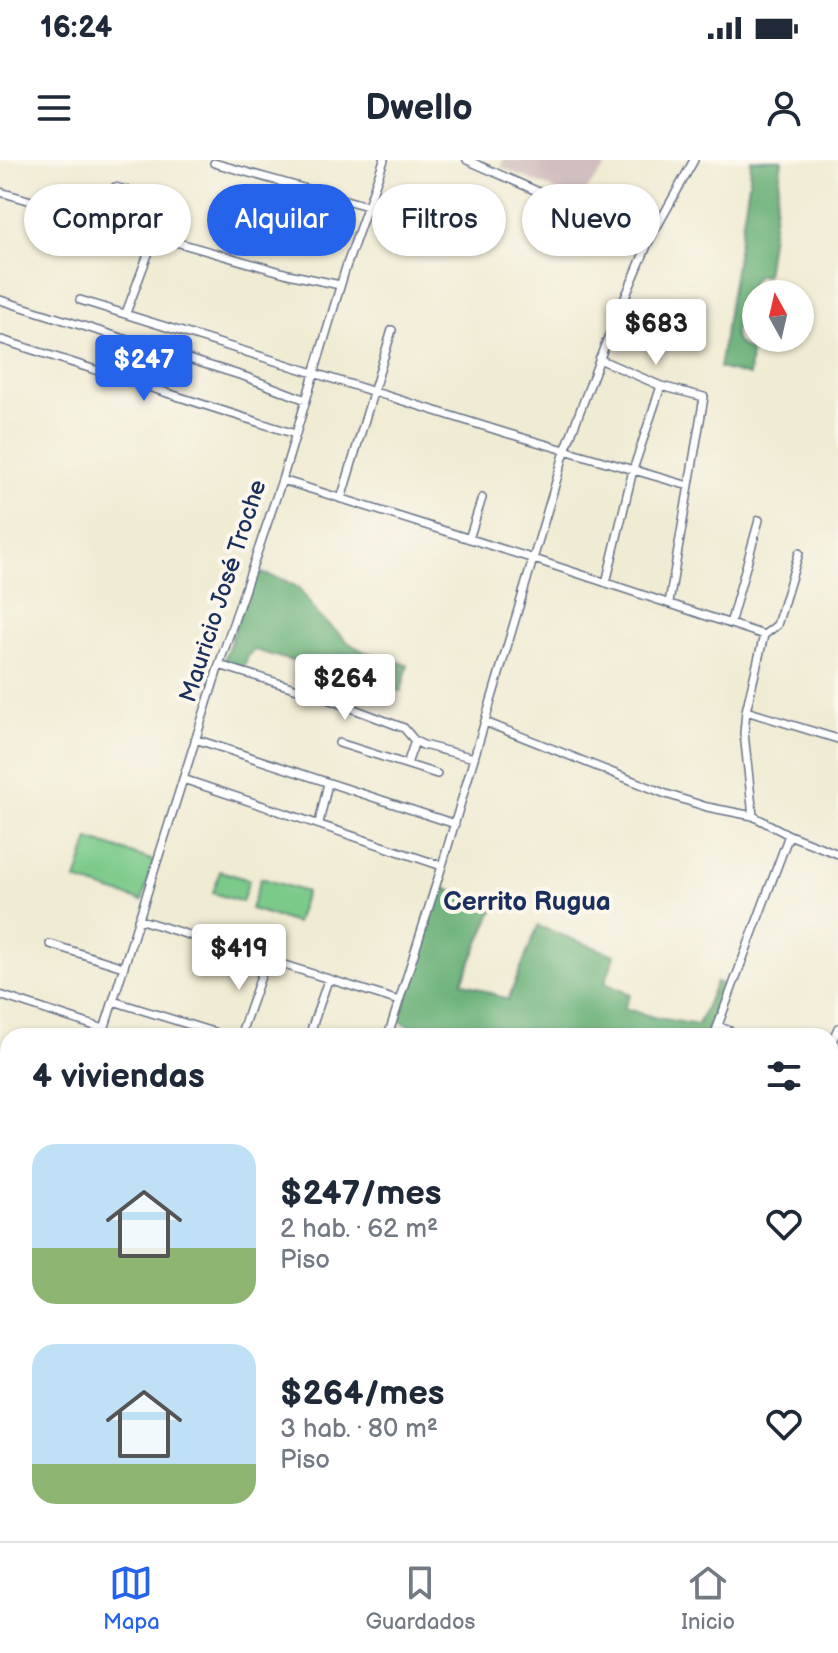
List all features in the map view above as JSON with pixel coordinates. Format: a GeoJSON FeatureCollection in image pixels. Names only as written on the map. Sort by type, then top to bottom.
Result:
{"type":"FeatureCollection","features":[{"type":"Feature","properties":{"kind":"street","name":"Mauricio José Troche"},"geometry":{"type":"LineString","coordinates":[[104,1028],[195,739],[282,480],[340,285],[384,160]]}},
{"type":"Feature","properties":{"kind":"street"},"geometry":{"type":"LineString","coordinates":[[467,160],[522,184]]}},
{"type":"Feature","properties":{"kind":"street"},"geometry":{"type":"LineString","coordinates":[[660,221],[694,160]]}},
{"type":"Feature","properties":{"kind":"street"},"geometry":{"type":"LineString","coordinates":[[214,163],[367,206]]}},
{"type":"Feature","properties":{"kind":"street"},"geometry":{"type":"LineString","coordinates":[[0,192],[24,199]]}},
{"type":"Feature","properties":{"kind":"street"},"geometry":{"type":"LineString","coordinates":[[191,246],[288,274],[340,285]]}},
{"type":"Feature","properties":{"kind":"street"},"geometry":{"type":"LineString","coordinates":[[126,313],[147,256]]}},
{"type":"Feature","properties":{"kind":"street"},"geometry":{"type":"LineString","coordinates":[[391,1028],[455,824],[565,451],[599,359],[643,256]]}},
{"type":"Feature","properties":{"kind":"street"},"geometry":{"type":"LineString","coordinates":[[0,300],[246,377],[306,400]]}},
{"type":"Feature","properties":{"kind":"street"},"geometry":{"type":"LineString","coordinates":[[80,300],[565,451],[689,486]]}},
{"type":"Feature","properties":{"kind":"street"},"geometry":{"type":"LineString","coordinates":[[341,499],[392,330]]}},
{"type":"Feature","properties":{"kind":"street"},"geometry":{"type":"LineString","coordinates":[[2,340],[295,434]]}},
{"type":"Feature","properties":{"kind":"street"},"geometry":{"type":"LineString","coordinates":[[599,359],[661,386],[704,397],[669,603]]}},
{"type":"Feature","properties":{"kind":"street"},"geometry":{"type":"LineString","coordinates":[[606,583],[633,470],[661,386]]}},
{"type":"Feature","properties":{"kind":"street"},"geometry":{"type":"LineString","coordinates":[[282,480],[764,635]]}},
{"type":"Feature","properties":{"kind":"street"},"geometry":{"type":"LineString","coordinates":[[469,539],[482,498]]}},
{"type":"Feature","properties":{"kind":"street"},"geometry":{"type":"LineString","coordinates":[[730,624],[759,520]]}},
{"type":"Feature","properties":{"kind":"street"},"geometry":{"type":"LineString","coordinates":[[753,816],[744,733],[746,711],[764,635],[777,625],[799,553]]}},
{"type":"Feature","properties":{"kind":"street"},"geometry":{"type":"LineString","coordinates":[[219,665],[317,695],[404,728],[415,741],[474,758]]}},
{"type":"Feature","properties":{"kind":"street"},"geometry":{"type":"LineString","coordinates":[[746,711],[838,739]]}},
{"type":"Feature","properties":{"kind":"street"},"geometry":{"type":"LineString","coordinates":[[485,722],[666,794],[707,807],[753,816],[789,835],[838,854]]}},
{"type":"Feature","properties":{"kind":"street"},"geometry":{"type":"LineString","coordinates":[[195,739],[455,824]]}},
{"type":"Feature","properties":{"kind":"street"},"geometry":{"type":"LineString","coordinates":[[407,764],[415,741]]}},
{"type":"Feature","properties":{"kind":"street"},"geometry":{"type":"LineString","coordinates":[[339,743],[437,774]]}},
{"type":"Feature","properties":{"kind":"street"},"geometry":{"type":"LineString","coordinates":[[183,779],[442,866]]}},
{"type":"Feature","properties":{"kind":"street"},"geometry":{"type":"LineString","coordinates":[[319,823],[328,783]]}},
{"type":"Feature","properties":{"kind":"street"},"geometry":{"type":"LineString","coordinates":[[723,1028],[718,1026],[789,835]]}},
{"type":"Feature","properties":{"kind":"street"},"geometry":{"type":"LineString","coordinates":[[138,919],[399,1001]]}},
{"type":"Feature","properties":{"kind":"street"},"geometry":{"type":"LineString","coordinates":[[50,944],[123,967]]}},
{"type":"Feature","properties":{"kind":"street"},"geometry":{"type":"LineString","coordinates":[[243,1028],[267,959]]}},
{"type":"Feature","properties":{"kind":"street"},"geometry":{"type":"LineString","coordinates":[[312,1028],[328,980]]}},
{"type":"Feature","properties":{"kind":"street"},"geometry":{"type":"LineString","coordinates":[[0,995],[92,1028]]}},
{"type":"Feature","properties":{"kind":"street"},"geometry":{"type":"LineString","coordinates":[[113,1001],[200,1028]]}},
{"type":"Feature","properties":{"kind":"shaded area"},"geometry":{"type":"Polygon","coordinates":[[[503,160],[611,160],[592,184],[541,184],[501,167],[503,160]]]}},
{"type":"Feature","properties":{"kind":"green space"},"geometry":{"type":"Polygon","coordinates":[[[751,160],[782,160],[766,276],[757,275],[753,280],[742,280],[742,310],[734,334],[742,346],[742,352],[751,353],[749,376],[719,368],[751,160]]]}},
{"type":"Feature","properties":{"kind":"green space"},"geometry":{"type":"Polygon","coordinates":[[[254,571],[299,588],[319,616],[349,643],[365,652],[408,665],[401,691],[384,689],[255,650],[249,654],[243,668],[224,661],[254,571]]]}},
{"type":"Feature","properties":{"kind":"green space"},"geometry":{"type":"Polygon","coordinates":[[[89,839],[154,861],[142,901],[76,880],[89,839]]]}},
{"type":"Feature","properties":{"kind":"green space"},"geometry":{"type":"Polygon","coordinates":[[[220,871],[249,880],[242,902],[213,893],[220,871]]]}},
{"type":"Feature","properties":{"kind":"green space"},"geometry":{"type":"Polygon","coordinates":[[[261,878],[306,892],[296,923],[251,909],[261,878]]]}},
{"type":"Feature","properties":{"kind":"green space"},"geometry":{"type":"Polygon","coordinates":[[[439,886],[494,908],[462,982],[508,1000],[538,926],[615,955],[605,983],[630,994],[624,1008],[698,1025],[716,982],[725,985],[707,1028],[412,1028],[400,1020],[439,886]]]}},
{"type":"Feature","properties":{"kind":"district","name":"Cerrito Rugua"},"geometry":{"type":"Point","coordinates":[527,902]}}]}
